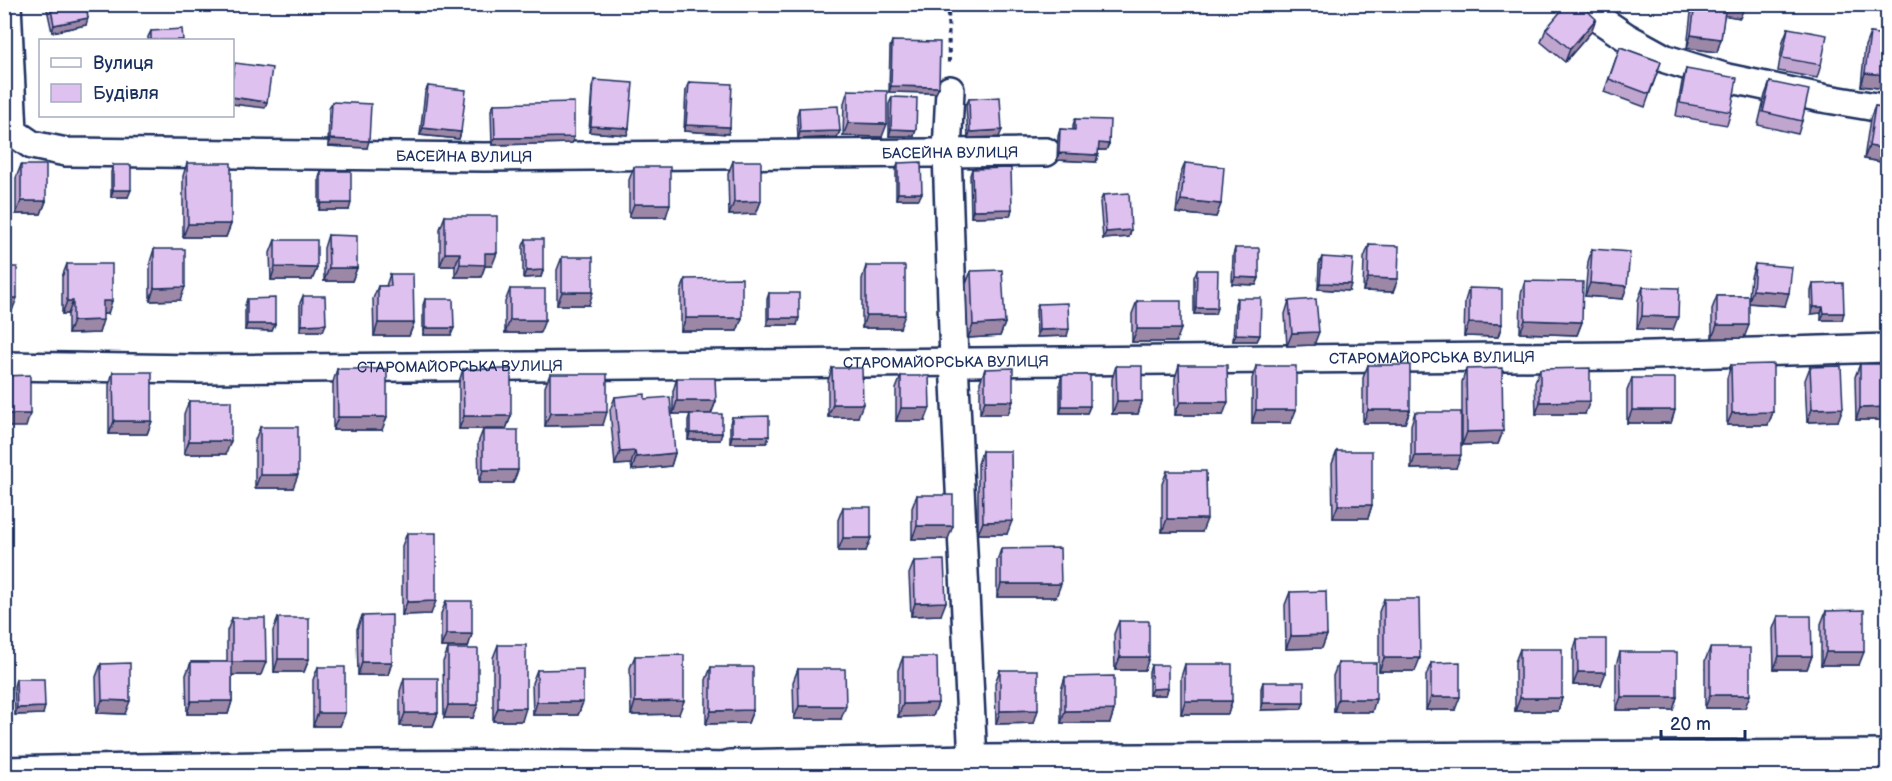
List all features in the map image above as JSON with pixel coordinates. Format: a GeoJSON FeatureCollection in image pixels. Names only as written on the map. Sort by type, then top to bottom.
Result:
{"type":"FeatureCollection","features":[{"type":"Feature","properties":{"kind":"street","name":"БАСЕЙНА ВУЛИЦЯ"},"geometry":{"type":"LineString","coordinates":[[7,4],[13,132],[32,145],[66,152],[484,157],[1046,152]]}},
{"type":"Feature","properties":{"kind":"street"},"geometry":{"type":"LineString","coordinates":[[1577,4],[1626,37],[1666,59],[1726,78],[1887,109]]}},
{"type":"Feature","properties":{"kind":"street"},"geometry":{"type":"LineString","coordinates":[[950,90],[947,152],[954,361],[973,762]]}},
{"type":"Feature","properties":{"kind":"street","name":"СТАРОМАЙОРСЬКА ВУЛИЦЯ"},"geometry":{"type":"LineString","coordinates":[[4,366],[196,369],[1618,356],[1887,348]]}},
{"type":"Feature","properties":{"kind":"street"},"geometry":{"type":"LineString","coordinates":[[4,771],[230,771],[604,764],[726,772],[973,762],[1237,769],[1887,757]]}},
{"type":"Feature","properties":{"kind":"path"},"geometry":{"type":"LineString","coordinates":[[948,4],[950,90]]}},
{"type":"Feature","properties":{"kind":"building"},"geometry":{"type":"Polygon","coordinates":[[[50,4],[86,4],[88,18],[54,25],[50,4]]]}},
{"type":"Feature","properties":{"kind":"building"},"geometry":{"type":"Polygon","coordinates":[[[1567,4],[1580,4],[1596,19],[1570,49],[1546,29],[1567,4]]]}},
{"type":"Feature","properties":{"kind":"building"},"geometry":{"type":"Polygon","coordinates":[[[1695,4],[1726,4],[1721,39],[1691,35],[1695,4]]]}},
{"type":"Feature","properties":{"kind":"building"},"geometry":{"type":"Polygon","coordinates":[[[1788,28],[1827,35],[1821,65],[1782,58],[1788,28]]]}},
{"type":"Feature","properties":{"kind":"building"},"geometry":{"type":"Polygon","coordinates":[[[182,29],[183,39],[151,39],[151,31],[182,29]]]}},
{"type":"Feature","properties":{"kind":"building"},"geometry":{"type":"Polygon","coordinates":[[[1870,33],[1887,35],[1887,75],[1865,73],[1870,33]]]}},
{"type":"Feature","properties":{"kind":"building"},"geometry":{"type":"Polygon","coordinates":[[[892,41],[940,42],[939,87],[891,86],[892,41]]]}},
{"type":"Feature","properties":{"kind":"building"},"geometry":{"type":"Polygon","coordinates":[[[1620,47],[1661,62],[1649,94],[1609,79],[1620,47]]]}},
{"type":"Feature","properties":{"kind":"building"},"geometry":{"type":"Polygon","coordinates":[[[235,63],[272,68],[267,102],[234,97],[235,63]]]}},
{"type":"Feature","properties":{"kind":"building"},"geometry":{"type":"Polygon","coordinates":[[[1686,69],[1737,78],[1731,112],[1680,103],[1686,69]]]}},
{"type":"Feature","properties":{"kind":"building"},"geometry":{"type":"Polygon","coordinates":[[[594,80],[633,83],[629,128],[591,126],[594,80]]]}},
{"type":"Feature","properties":{"kind":"building"},"geometry":{"type":"Polygon","coordinates":[[[689,82],[732,84],[730,127],[686,125],[689,82]]]}},
{"type":"Feature","properties":{"kind":"building"},"geometry":{"type":"Polygon","coordinates":[[[1770,82],[1809,90],[1802,121],[1763,112],[1770,82]]]}},
{"type":"Feature","properties":{"kind":"building"},"geometry":{"type":"Polygon","coordinates":[[[428,86],[466,90],[461,132],[423,128],[428,86]]]}},
{"type":"Feature","properties":{"kind":"building"},"geometry":{"type":"Polygon","coordinates":[[[848,90],[887,91],[887,124],[848,123],[848,90]]]}},
{"type":"Feature","properties":{"kind":"building"},"geometry":{"type":"Polygon","coordinates":[[[892,97],[917,98],[916,130],[891,129],[892,97]]]}},
{"type":"Feature","properties":{"kind":"building"},"geometry":{"type":"Polygon","coordinates":[[[1000,97],[1002,130],[970,132],[969,99],[1000,97]]]}},
{"type":"Feature","properties":{"kind":"building"},"geometry":{"type":"Polygon","coordinates":[[[332,102],[371,104],[369,141],[330,139],[332,102]]]}},
{"type":"Feature","properties":{"kind":"building"},"geometry":{"type":"Polygon","coordinates":[[[574,102],[574,137],[495,138],[494,104],[574,102]]]}},
{"type":"Feature","properties":{"kind":"building"},"geometry":{"type":"Polygon","coordinates":[[[838,106],[840,131],[800,132],[799,108],[838,106]]]}},
{"type":"Feature","properties":{"kind":"building"},"geometry":{"type":"Polygon","coordinates":[[[1875,106],[1887,108],[1887,149],[1869,146],[1875,106]]]}},
{"type":"Feature","properties":{"kind":"building"},"geometry":{"type":"Polygon","coordinates":[[[1075,119],[1110,120],[1109,144],[1099,143],[1098,155],[1059,153],[1060,129],[1075,130],[1075,119]]]}},
{"type":"Feature","properties":{"kind":"building"},"geometry":{"type":"Polygon","coordinates":[[[733,161],[761,161],[761,201],[734,202],[733,161]]]}},
{"type":"Feature","properties":{"kind":"building"},"geometry":{"type":"Polygon","coordinates":[[[921,162],[922,193],[898,193],[898,163],[921,162]]]}},
{"type":"Feature","properties":{"kind":"building"},"geometry":{"type":"Polygon","coordinates":[[[187,163],[231,163],[231,224],[188,224],[187,163]]]}},
{"type":"Feature","properties":{"kind":"building"},"geometry":{"type":"Polygon","coordinates":[[[1185,163],[1224,167],[1221,204],[1181,200],[1185,163]]]}},
{"type":"Feature","properties":{"kind":"building"},"geometry":{"type":"Polygon","coordinates":[[[21,165],[46,165],[46,201],[21,201],[21,165]]]}},
{"type":"Feature","properties":{"kind":"building"},"geometry":{"type":"Polygon","coordinates":[[[113,165],[131,165],[131,190],[113,190],[113,165]]]}},
{"type":"Feature","properties":{"kind":"building"},"geometry":{"type":"Polygon","coordinates":[[[634,167],[670,167],[670,204],[634,204],[634,167]]]}},
{"type":"Feature","properties":{"kind":"building"},"geometry":{"type":"Polygon","coordinates":[[[1011,168],[1012,209],[973,210],[972,169],[1011,168]]]}},
{"type":"Feature","properties":{"kind":"building"},"geometry":{"type":"Polygon","coordinates":[[[321,171],[351,171],[351,203],[321,203],[321,171]]]}},
{"type":"Feature","properties":{"kind":"building"},"geometry":{"type":"Polygon","coordinates":[[[1129,193],[1131,230],[1106,232],[1103,195],[1129,193]]]}},
{"type":"Feature","properties":{"kind":"building"},"geometry":{"type":"Polygon","coordinates":[[[445,216],[497,216],[497,253],[485,253],[485,265],[460,264],[460,253],[445,253],[445,216]]]}},
{"type":"Feature","properties":{"kind":"building"},"geometry":{"type":"Polygon","coordinates":[[[328,235],[357,236],[357,268],[329,268],[328,235]]]}},
{"type":"Feature","properties":{"kind":"building"},"geometry":{"type":"Polygon","coordinates":[[[526,239],[543,239],[543,270],[526,271],[526,239]]]}},
{"type":"Feature","properties":{"kind":"building"},"geometry":{"type":"Polygon","coordinates":[[[275,240],[317,240],[317,268],[275,267],[275,240]]]}},
{"type":"Feature","properties":{"kind":"building"},"geometry":{"type":"Polygon","coordinates":[[[1369,245],[1399,246],[1398,279],[1368,278],[1369,245]]]}},
{"type":"Feature","properties":{"kind":"building"},"geometry":{"type":"Polygon","coordinates":[[[1235,248],[1259,248],[1259,278],[1235,277],[1235,248]]]}},
{"type":"Feature","properties":{"kind":"building"},"geometry":{"type":"Polygon","coordinates":[[[154,249],[185,249],[185,287],[154,288],[154,249]]]}},
{"type":"Feature","properties":{"kind":"building"},"geometry":{"type":"Polygon","coordinates":[[[1592,249],[1630,252],[1627,286],[1590,283],[1592,249]]]}},
{"type":"Feature","properties":{"kind":"building"},"geometry":{"type":"Polygon","coordinates":[[[562,257],[593,257],[593,292],[562,292],[562,257]]]}},
{"type":"Feature","properties":{"kind":"building"},"geometry":{"type":"Polygon","coordinates":[[[1322,257],[1353,259],[1351,284],[1320,283],[1322,257]]]}},
{"type":"Feature","properties":{"kind":"building"},"geometry":{"type":"Polygon","coordinates":[[[67,264],[112,264],[112,301],[103,301],[103,320],[73,321],[73,301],[67,301],[67,264]]]}},
{"type":"Feature","properties":{"kind":"building"},"geometry":{"type":"Polygon","coordinates":[[[1755,264],[1792,267],[1789,293],[1753,290],[1755,264]]]}},
{"type":"Feature","properties":{"kind":"building"},"geometry":{"type":"Polygon","coordinates":[[[866,266],[905,266],[905,315],[866,315],[866,266]]]}},
{"type":"Feature","properties":{"kind":"building"},"geometry":{"type":"Polygon","coordinates":[[[4,267],[17,267],[17,298],[4,298],[4,267]]]}},
{"type":"Feature","properties":{"kind":"building"},"geometry":{"type":"Polygon","coordinates":[[[1002,270],[1005,323],[973,325],[971,271],[1002,270]]]}},
{"type":"Feature","properties":{"kind":"building"},"geometry":{"type":"Polygon","coordinates":[[[1197,270],[1218,270],[1217,308],[1196,308],[1197,270]]]}},
{"type":"Feature","properties":{"kind":"building"},"geometry":{"type":"Polygon","coordinates":[[[390,274],[413,274],[414,323],[378,323],[378,286],[391,286],[390,274]]]}},
{"type":"Feature","properties":{"kind":"building"},"geometry":{"type":"Polygon","coordinates":[[[742,278],[742,318],[686,318],[685,279],[742,278]]]}},
{"type":"Feature","properties":{"kind":"building"},"geometry":{"type":"Polygon","coordinates":[[[1525,281],[1583,282],[1582,322],[1525,320],[1525,281]]]}},
{"type":"Feature","properties":{"kind":"building"},"geometry":{"type":"Polygon","coordinates":[[[1843,283],[1844,313],[1824,313],[1823,307],[1814,307],[1813,284],[1843,283]]]}},
{"type":"Feature","properties":{"kind":"building"},"geometry":{"type":"Polygon","coordinates":[[[1643,287],[1679,288],[1678,317],[1642,316],[1643,287]]]}},
{"type":"Feature","properties":{"kind":"building"},"geometry":{"type":"Polygon","coordinates":[[[1469,288],[1502,289],[1502,324],[1469,323],[1469,288]]]}},
{"type":"Feature","properties":{"kind":"building"},"geometry":{"type":"Polygon","coordinates":[[[510,289],[545,289],[545,320],[510,320],[510,289]]]}},
{"type":"Feature","properties":{"kind":"building"},"geometry":{"type":"Polygon","coordinates":[[[769,293],[799,293],[799,318],[769,318],[769,293]]]}},
{"type":"Feature","properties":{"kind":"building"},"geometry":{"type":"Polygon","coordinates":[[[303,296],[325,296],[326,324],[302,325],[303,296]]]}},
{"type":"Feature","properties":{"kind":"building"},"geometry":{"type":"Polygon","coordinates":[[[1717,296],[1749,296],[1749,325],[1717,325],[1717,296]]]}},
{"type":"Feature","properties":{"kind":"building"},"geometry":{"type":"Polygon","coordinates":[[[275,298],[275,324],[247,324],[247,299],[275,298]]]}},
{"type":"Feature","properties":{"kind":"building"},"geometry":{"type":"Polygon","coordinates":[[[1237,298],[1261,298],[1260,335],[1236,334],[1237,298]]]}},
{"type":"Feature","properties":{"kind":"building"},"geometry":{"type":"Polygon","coordinates":[[[425,299],[453,299],[454,328],[425,328],[425,299]]]}},
{"type":"Feature","properties":{"kind":"building"},"geometry":{"type":"Polygon","coordinates":[[[1316,299],[1319,332],[1292,333],[1289,301],[1316,299]]]}},
{"type":"Feature","properties":{"kind":"building"},"geometry":{"type":"Polygon","coordinates":[[[1137,301],[1181,301],[1181,329],[1137,329],[1137,301]]]}},
{"type":"Feature","properties":{"kind":"building"},"geometry":{"type":"Polygon","coordinates":[[[1068,303],[1069,329],[1039,330],[1038,304],[1068,303]]]}},
{"type":"Feature","properties":{"kind":"building"},"geometry":{"type":"Polygon","coordinates":[[[1773,364],[1773,412],[1732,413],[1731,365],[1773,364]]]}},
{"type":"Feature","properties":{"kind":"building"},"geometry":{"type":"Polygon","coordinates":[[[1860,364],[1887,364],[1887,407],[1860,408],[1860,364]]]}},
{"type":"Feature","properties":{"kind":"building"},"geometry":{"type":"Polygon","coordinates":[[[1179,365],[1227,365],[1228,402],[1180,402],[1179,365]]]}},
{"type":"Feature","properties":{"kind":"building"},"geometry":{"type":"Polygon","coordinates":[[[1368,365],[1410,365],[1410,410],[1368,410],[1368,365]]]}},
{"type":"Feature","properties":{"kind":"building"},"geometry":{"type":"Polygon","coordinates":[[[1116,366],[1142,366],[1142,401],[1117,401],[1116,366]]]}},
{"type":"Feature","properties":{"kind":"building"},"geometry":{"type":"Polygon","coordinates":[[[1256,366],[1296,366],[1296,410],[1256,410],[1256,366]]]}},
{"type":"Feature","properties":{"kind":"building"},"geometry":{"type":"Polygon","coordinates":[[[1841,366],[1843,408],[1812,409],[1810,367],[1841,366]]]}},
{"type":"Feature","properties":{"kind":"building"},"geometry":{"type":"Polygon","coordinates":[[[832,368],[862,368],[863,404],[833,404],[832,368]]]}},
{"type":"Feature","properties":{"kind":"building"},"geometry":{"type":"Polygon","coordinates":[[[1013,368],[1013,401],[985,401],[985,369],[1013,368]]]}},
{"type":"Feature","properties":{"kind":"building"},"geometry":{"type":"Polygon","coordinates":[[[1502,368],[1503,431],[1467,432],[1466,369],[1502,368]]]}},
{"type":"Feature","properties":{"kind":"building"},"geometry":{"type":"Polygon","coordinates":[[[1590,368],[1590,401],[1540,402],[1540,369],[1590,368]]]}},
{"type":"Feature","properties":{"kind":"building"},"geometry":{"type":"Polygon","coordinates":[[[337,369],[387,369],[387,417],[338,417],[337,369]]]}},
{"type":"Feature","properties":{"kind":"building"},"geometry":{"type":"Polygon","coordinates":[[[463,369],[511,369],[511,416],[464,416],[463,369]]]}},
{"type":"Feature","properties":{"kind":"building"},"geometry":{"type":"Polygon","coordinates":[[[113,372],[152,372],[152,421],[114,421],[113,372]]]}},
{"type":"Feature","properties":{"kind":"building"},"geometry":{"type":"Polygon","coordinates":[[[550,374],[607,374],[607,412],[550,413],[550,374]]]}},
{"type":"Feature","properties":{"kind":"building"},"geometry":{"type":"Polygon","coordinates":[[[30,375],[30,414],[4,414],[4,376],[30,375]]]}},
{"type":"Feature","properties":{"kind":"building"},"geometry":{"type":"Polygon","coordinates":[[[1062,375],[1090,375],[1090,406],[1062,406],[1062,375]]]}},
{"type":"Feature","properties":{"kind":"building"},"geometry":{"type":"Polygon","coordinates":[[[901,376],[929,376],[930,408],[901,408],[901,376]]]}},
{"type":"Feature","properties":{"kind":"building"},"geometry":{"type":"Polygon","coordinates":[[[677,378],[715,378],[716,401],[677,401],[677,378]]]}},
{"type":"Feature","properties":{"kind":"building"},"geometry":{"type":"Polygon","coordinates":[[[1632,378],[1675,378],[1675,410],[1632,410],[1632,378]]]}},
{"type":"Feature","properties":{"kind":"building"},"geometry":{"type":"Polygon","coordinates":[[[645,394],[645,399],[670,397],[675,453],[636,457],[635,451],[620,452],[615,397],[645,394]]]}},
{"type":"Feature","properties":{"kind":"building"},"geometry":{"type":"Polygon","coordinates":[[[189,401],[231,401],[231,441],[189,441],[189,401]]]}},
{"type":"Feature","properties":{"kind":"building"},"geometry":{"type":"Polygon","coordinates":[[[1415,412],[1461,412],[1461,455],[1415,456],[1415,412]]]}},
{"type":"Feature","properties":{"kind":"building"},"geometry":{"type":"Polygon","coordinates":[[[690,414],[722,414],[722,433],[690,433],[690,414]]]}},
{"type":"Feature","properties":{"kind":"building"},"geometry":{"type":"Polygon","coordinates":[[[769,416],[769,436],[732,436],[732,417],[769,416]]]}},
{"type":"Feature","properties":{"kind":"building"},"geometry":{"type":"Polygon","coordinates":[[[260,427],[298,427],[298,475],[260,475],[260,427]]]}},
{"type":"Feature","properties":{"kind":"building"},"geometry":{"type":"Polygon","coordinates":[[[483,430],[518,430],[518,470],[483,470],[483,430]]]}},
{"type":"Feature","properties":{"kind":"building"},"geometry":{"type":"Polygon","coordinates":[[[982,451],[1011,451],[1012,521],[983,522],[982,451]]]}},
{"type":"Feature","properties":{"kind":"building"},"geometry":{"type":"Polygon","coordinates":[[[1337,451],[1372,451],[1372,505],[1338,505],[1337,451]]]}},
{"type":"Feature","properties":{"kind":"building"},"geometry":{"type":"Polygon","coordinates":[[[1167,471],[1206,471],[1207,519],[1167,519],[1167,471]]]}},
{"type":"Feature","properties":{"kind":"building"},"geometry":{"type":"Polygon","coordinates":[[[917,495],[953,495],[953,526],[917,526],[917,495]]]}},
{"type":"Feature","properties":{"kind":"building"},"geometry":{"type":"Polygon","coordinates":[[[843,507],[871,507],[871,538],[843,538],[843,507]]]}},
{"type":"Feature","properties":{"kind":"building"},"geometry":{"type":"Polygon","coordinates":[[[407,533],[436,533],[436,601],[407,602],[407,533]]]}},
{"type":"Feature","properties":{"kind":"building"},"geometry":{"type":"Polygon","coordinates":[[[1060,548],[1061,584],[1001,584],[1001,549],[1060,548]]]}},
{"type":"Feature","properties":{"kind":"building"},"geometry":{"type":"Polygon","coordinates":[[[944,560],[946,602],[915,603],[914,561],[944,560]]]}},
{"type":"Feature","properties":{"kind":"building"},"geometry":{"type":"Polygon","coordinates":[[[1326,591],[1327,635],[1291,636],[1290,592],[1326,591]]]}},
{"type":"Feature","properties":{"kind":"building"},"geometry":{"type":"Polygon","coordinates":[[[1384,599],[1419,599],[1420,658],[1384,658],[1384,599]]]}},
{"type":"Feature","properties":{"kind":"building"},"geometry":{"type":"Polygon","coordinates":[[[446,601],[472,601],[472,634],[446,634],[446,601]]]}},
{"type":"Feature","properties":{"kind":"building"},"geometry":{"type":"Polygon","coordinates":[[[1864,610],[1864,652],[1826,652],[1826,611],[1864,610]]]}},
{"type":"Feature","properties":{"kind":"building"},"geometry":{"type":"Polygon","coordinates":[[[392,615],[392,662],[362,662],[362,616],[392,615]]]}},
{"type":"Feature","properties":{"kind":"building"},"geometry":{"type":"Polygon","coordinates":[[[1778,616],[1811,616],[1812,656],[1779,656],[1778,616]]]}},
{"type":"Feature","properties":{"kind":"building"},"geometry":{"type":"Polygon","coordinates":[[[232,618],[265,618],[266,662],[232,662],[232,618]]]}},
{"type":"Feature","properties":{"kind":"building"},"geometry":{"type":"Polygon","coordinates":[[[278,618],[309,618],[309,659],[278,659],[278,618]]]}},
{"type":"Feature","properties":{"kind":"building"},"geometry":{"type":"Polygon","coordinates":[[[1119,621],[1149,621],[1149,657],[1120,657],[1119,621]]]}},
{"type":"Feature","properties":{"kind":"building"},"geometry":{"type":"Polygon","coordinates":[[[1577,639],[1606,639],[1606,672],[1578,672],[1577,639]]]}},
{"type":"Feature","properties":{"kind":"building"},"geometry":{"type":"Polygon","coordinates":[[[498,645],[526,645],[526,708],[498,708],[498,645]]]}},
{"type":"Feature","properties":{"kind":"building"},"geometry":{"type":"Polygon","coordinates":[[[1710,648],[1750,648],[1750,695],[1710,695],[1710,648]]]}},
{"type":"Feature","properties":{"kind":"building"},"geometry":{"type":"Polygon","coordinates":[[[448,649],[478,649],[478,705],[448,705],[448,649]]]}},
{"type":"Feature","properties":{"kind":"building"},"geometry":{"type":"Polygon","coordinates":[[[1520,649],[1562,649],[1562,698],[1520,698],[1520,649]]]}},
{"type":"Feature","properties":{"kind":"building"},"geometry":{"type":"Polygon","coordinates":[[[1620,652],[1677,652],[1677,697],[1621,697],[1620,652]]]}},
{"type":"Feature","properties":{"kind":"building"},"geometry":{"type":"Polygon","coordinates":[[[684,655],[684,701],[635,702],[635,656],[684,655]]]}},
{"type":"Feature","properties":{"kind":"building"},"geometry":{"type":"Polygon","coordinates":[[[903,657],[937,657],[938,703],[903,704],[903,657]]]}},
{"type":"Feature","properties":{"kind":"building"},"geometry":{"type":"Polygon","coordinates":[[[191,662],[232,662],[232,701],[191,701],[191,662]]]}},
{"type":"Feature","properties":{"kind":"building"},"geometry":{"type":"Polygon","coordinates":[[[1460,662],[1460,697],[1431,697],[1431,663],[1460,662]]]}},
{"type":"Feature","properties":{"kind":"building"},"geometry":{"type":"Polygon","coordinates":[[[130,663],[130,701],[102,700],[101,664],[130,663]]]}},
{"type":"Feature","properties":{"kind":"building"},"geometry":{"type":"Polygon","coordinates":[[[1338,663],[1376,663],[1376,699],[1338,699],[1338,663]]]}},
{"type":"Feature","properties":{"kind":"building"},"geometry":{"type":"Polygon","coordinates":[[[1185,664],[1232,664],[1232,701],[1185,701],[1185,664]]]}},
{"type":"Feature","properties":{"kind":"building"},"geometry":{"type":"Polygon","coordinates":[[[1151,665],[1168,665],[1168,688],[1152,689],[1151,665]]]}},
{"type":"Feature","properties":{"kind":"building"},"geometry":{"type":"Polygon","coordinates":[[[318,667],[345,667],[345,713],[318,713],[318,667]]]}},
{"type":"Feature","properties":{"kind":"building"},"geometry":{"type":"Polygon","coordinates":[[[711,667],[753,667],[753,710],[711,711],[711,667]]]}},
{"type":"Feature","properties":{"kind":"building"},"geometry":{"type":"Polygon","coordinates":[[[583,669],[583,702],[537,702],[537,670],[583,669]]]}},
{"type":"Feature","properties":{"kind":"building"},"geometry":{"type":"Polygon","coordinates":[[[798,669],[845,669],[846,706],[799,706],[798,669]]]}},
{"type":"Feature","properties":{"kind":"building"},"geometry":{"type":"Polygon","coordinates":[[[1000,670],[1038,670],[1038,710],[1000,711],[1000,670]]]}},
{"type":"Feature","properties":{"kind":"building"},"geometry":{"type":"Polygon","coordinates":[[[1114,676],[1114,710],[1065,711],[1065,677],[1114,676]]]}},
{"type":"Feature","properties":{"kind":"building"},"geometry":{"type":"Polygon","coordinates":[[[404,678],[438,678],[438,713],[405,713],[404,678]]]}},
{"type":"Feature","properties":{"kind":"building"},"geometry":{"type":"Polygon","coordinates":[[[16,679],[44,679],[45,707],[17,708],[16,679]]]}},
{"type":"Feature","properties":{"kind":"building"},"geometry":{"type":"Polygon","coordinates":[[[1263,682],[1304,682],[1304,703],[1263,703],[1263,682]]]}}]}
